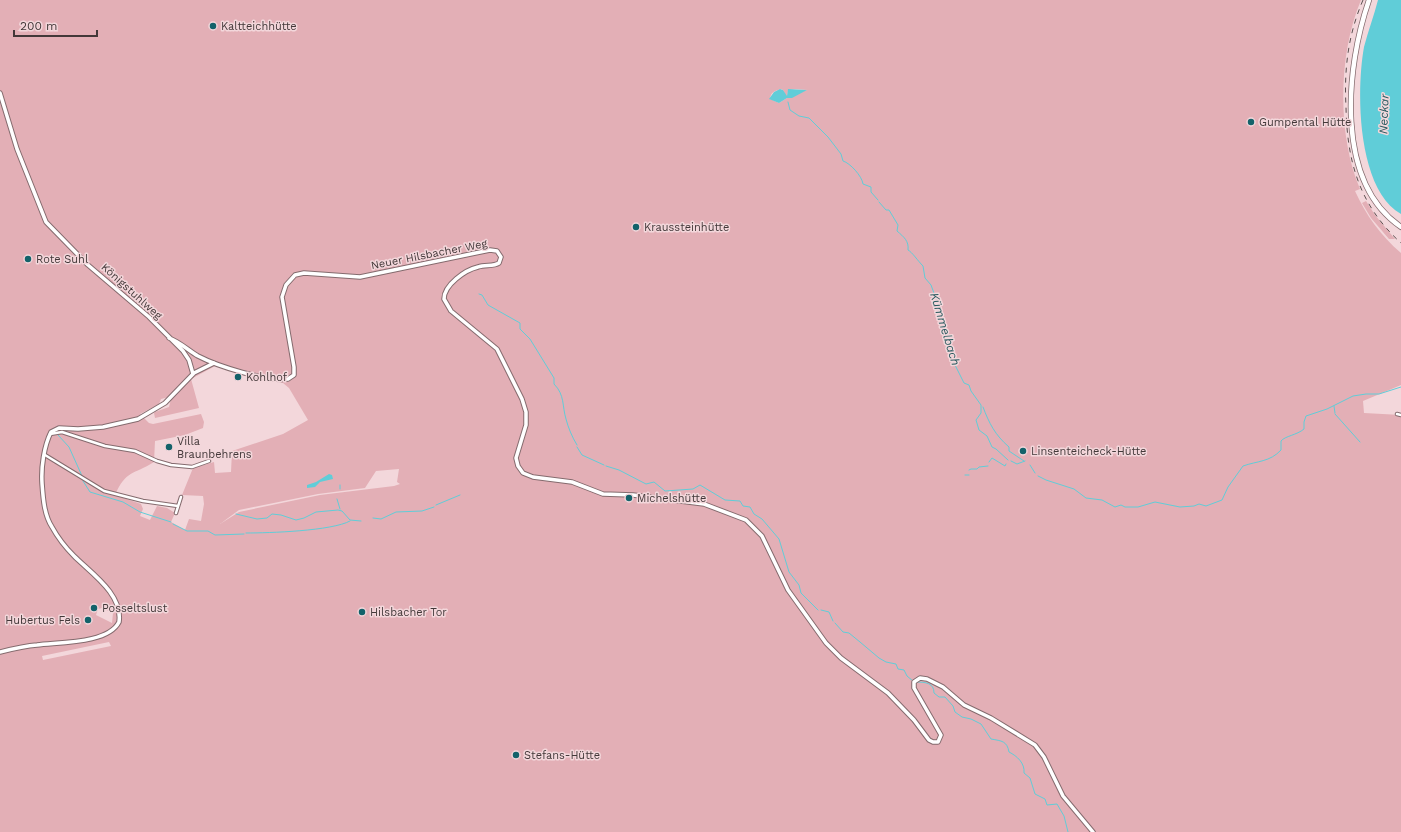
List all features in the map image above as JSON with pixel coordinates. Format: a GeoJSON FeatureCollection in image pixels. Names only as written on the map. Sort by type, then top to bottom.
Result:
{"type":"FeatureCollection","features":[{"type":"Feature","properties":{"kind":"main road"},"geometry":{"type":"LineString","coordinates":[[1369,0],[1359,34],[1353,65],[1351,113],[1355,146],[1363,176],[1372,196],[1387,215],[1401,227]]}},
{"type":"Feature","properties":{"kind":"street","name":"Königstuhlweg"},"geometry":{"type":"LineString","coordinates":[[0,93],[19,156],[46,222],[88,265],[149,317],[186,356],[193,374]]}},
{"type":"Feature","properties":{"kind":"street","name":"Neuer Hilsbacher Weg"},"geometry":{"type":"LineString","coordinates":[[215,363],[258,376],[283,380],[292,378],[294,367],[282,296],[290,279],[298,273],[360,277],[491,250],[497,251],[501,258],[498,263],[478,267],[468,271],[448,286],[444,293],[444,300],[451,311],[497,349],[522,399],[526,412],[526,425],[516,458],[518,466],[522,472],[533,477],[572,482],[603,494],[633,495],[704,504],[744,518],[755,527],[762,536],[787,587],[826,643],[841,658],[888,693],[915,721],[929,740],[938,742],[941,734],[914,688],[914,681],[920,678],[927,679],[941,686],[964,705],[991,718],[1035,745],[1043,756],[1063,796],[1093,832]]}},
{"type":"Feature","properties":{"kind":"street"},"geometry":{"type":"LineString","coordinates":[[169,338],[199,356],[215,363]]}},
{"type":"Feature","properties":{"kind":"street"},"geometry":{"type":"LineString","coordinates":[[0,652],[30,646],[92,638],[112,630],[119,621],[119,610],[112,595],[64,545],[51,526],[47,516],[42,489],[42,471],[50,434],[57,429],[103,427],[138,419],[165,403],[193,374],[215,363]]}},
{"type":"Feature","properties":{"kind":"street"},"geometry":{"type":"LineString","coordinates":[[1397,414],[1401,415]]}},
{"type":"Feature","properties":{"kind":"street"},"geometry":{"type":"LineString","coordinates":[[50,434],[62,432],[91,443],[134,450],[170,465],[192,467],[209,461]]}},
{"type":"Feature","properties":{"kind":"street"},"geometry":{"type":"LineString","coordinates":[[45,455],[104,491],[143,501],[178,506]]}},
{"type":"Feature","properties":{"kind":"street"},"geometry":{"type":"LineString","coordinates":[[176,514],[181,497]]}},
{"type":"Feature","properties":{"kind":"shaded area"},"geometry":{"type":"Polygon","coordinates":[[[0,0],[1361,0],[1353,21],[1345,69],[1343,94],[1347,144],[1352,168],[1360,189],[1355,191],[1359,200],[1380,232],[1401,253],[1401,385],[1363,401],[1364,413],[1401,415],[1401,832],[0,832],[0,0]],[[794,89],[788,90],[787,97],[807,90],[794,89]],[[776,90],[772,93],[770,99],[779,103],[787,98],[783,90],[776,90]],[[217,365],[191,379],[199,408],[155,418],[155,412],[169,407],[171,399],[169,397],[161,399],[159,404],[140,414],[149,423],[153,424],[201,414],[204,422],[203,428],[185,435],[155,441],[154,462],[131,474],[123,481],[115,495],[141,504],[143,509],[140,516],[150,520],[157,506],[167,508],[175,513],[171,522],[185,530],[189,519],[201,521],[204,504],[203,496],[182,495],[193,468],[214,462],[215,473],[231,472],[232,451],[283,434],[308,420],[289,388],[283,383],[217,365]],[[399,469],[376,471],[365,488],[318,494],[239,510],[220,524],[239,512],[320,495],[400,484],[397,482],[399,469]],[[102,608],[98,609],[96,615],[112,623],[113,613],[102,608]],[[109,642],[42,656],[43,660],[111,646],[109,642]]]}},
{"type":"Feature","properties":{"kind":"shaded area"},"geometry":{"type":"Polygon","coordinates":[[[1366,201],[1375,215],[1395,239],[1389,239],[1371,218],[1362,203],[1366,201]]]}},
{"type":"Feature","properties":{"kind":"water","name":"Neckar"},"geometry":{"type":"Polygon","coordinates":[[[1378,0],[1401,0],[1401,214],[1386,201],[1376,184],[1368,162],[1363,138],[1360,88],[1361,66],[1364,47],[1378,0]]]}},
{"type":"Feature","properties":{"kind":"water"},"geometry":{"type":"Polygon","coordinates":[[[780,89],[783,90],[787,96],[788,89],[807,90],[779,103],[769,99],[774,92],[780,89]]]}},
{"type":"Feature","properties":{"kind":"water"},"geometry":{"type":"Polygon","coordinates":[[[329,474],[332,475],[333,479],[320,482],[315,487],[307,488],[307,485],[316,482],[329,474]]]}},
{"type":"Feature","properties":{"kind":"waterway","name":"Kümmelbach"},"geometry":{"type":"LineString","coordinates":[[788,102],[790,110],[799,116],[809,118],[828,137],[841,154],[843,161],[855,170],[863,184],[871,187],[871,192],[878,200]]}},
{"type":"Feature","properties":{"kind":"waterway","name":"Kümmelbach"},"geometry":{"type":"LineString","coordinates":[[879,202],[886,210],[889,210],[898,225],[897,231],[907,242],[908,250],[923,266],[925,278],[931,285],[938,304],[938,310],[941,311],[945,337],[954,354],[953,361],[964,383],[969,385],[971,391],[981,405],[981,413],[976,420],[979,430],[987,436],[992,447],[1008,460]]}},
{"type":"Feature","properties":{"kind":"waterway"},"geometry":{"type":"LineString","coordinates":[[479,294],[482,295],[488,305],[520,323],[520,329],[530,339],[554,378],[554,384],[562,396],[568,425],[577,445]]}},
{"type":"Feature","properties":{"kind":"waterway","name":"Kümmelbach"},"geometry":{"type":"LineString","coordinates":[[1038,476],[1074,489],[1086,498],[1102,500],[1115,507],[1121,505],[1125,507],[1138,507],[1155,502],[1180,507],[1199,504],[1206,506],[1222,500],[1228,487],[1243,466],[1268,459],[1277,454],[1281,450],[1281,441],[1283,439],[1304,429],[1306,416],[1327,409],[1353,396],[1379,394],[1401,387]]}},
{"type":"Feature","properties":{"kind":"waterway","name":"Kümmelbach"},"geometry":{"type":"LineString","coordinates":[[1334,406],[1335,413]]}},
{"type":"Feature","properties":{"kind":"waterway"},"geometry":{"type":"LineString","coordinates":[[983,407],[993,428],[1009,447],[1009,451],[1024,461]]}},
{"type":"Feature","properties":{"kind":"waterway"},"geometry":{"type":"LineString","coordinates":[[1335,414],[1360,442]]}},
{"type":"Feature","properties":{"kind":"waterway"},"geometry":{"type":"LineString","coordinates":[[58,435],[69,447],[82,476]]}},
{"type":"Feature","properties":{"kind":"waterway"},"geometry":{"type":"LineString","coordinates":[[577,447],[582,455],[604,465]]}},
{"type":"Feature","properties":{"kind":"waterway"},"geometry":{"type":"LineString","coordinates":[[989,462],[992,458],[1005,466],[1006,464]]}},
{"type":"Feature","properties":{"kind":"waterway","name":"Kümmelbach"},"geometry":{"type":"LineString","coordinates":[[1011,461],[1017,464],[1025,461]]}},
{"type":"Feature","properties":{"kind":"waterway","name":"Kümmelbach"},"geometry":{"type":"LineString","coordinates":[[1030,465],[1035,473]]}},
{"type":"Feature","properties":{"kind":"waterway"},"geometry":{"type":"LineString","coordinates":[[606,466],[619,470],[646,484],[654,482],[665,491],[693,489],[700,485],[725,500],[740,501],[743,506],[750,507],[754,514],[762,519],[779,539],[789,572],[799,585],[801,593],[818,610]]}},
{"type":"Feature","properties":{"kind":"waterway"},"geometry":{"type":"LineString","coordinates":[[969,470],[988,466]]}},
{"type":"Feature","properties":{"kind":"waterway"},"geometry":{"type":"LineString","coordinates":[[83,481],[90,492],[123,502],[140,512],[171,522]]}},
{"type":"Feature","properties":{"kind":"waterway"},"geometry":{"type":"LineString","coordinates":[[436,505],[460,495]]}},
{"type":"Feature","properties":{"kind":"waterway"},"geometry":{"type":"LineString","coordinates":[[337,499],[340,509]]}},
{"type":"Feature","properties":{"kind":"waterway"},"geometry":{"type":"LineString","coordinates":[[373,518],[381,519],[396,512],[422,511],[434,507]]}},
{"type":"Feature","properties":{"kind":"waterway"},"geometry":{"type":"LineString","coordinates":[[236,514],[257,519],[267,518],[272,514],[281,515],[296,520],[316,512],[338,510],[342,511],[350,520],[361,521]]}},
{"type":"Feature","properties":{"kind":"waterway"},"geometry":{"type":"LineString","coordinates":[[246,533],[284,532],[315,529],[350,521]]}},
{"type":"Feature","properties":{"kind":"waterway"},"geometry":{"type":"LineString","coordinates":[[173,524],[187,531],[208,531],[215,535],[244,534]]}},
{"type":"Feature","properties":{"kind":"waterway"},"geometry":{"type":"LineString","coordinates":[[821,610],[829,612],[833,621]]}},
{"type":"Feature","properties":{"kind":"waterway"},"geometry":{"type":"LineString","coordinates":[[835,623],[843,632],[849,633],[879,658],[886,662],[896,664],[898,669],[904,670],[907,676],[913,681]]}},
{"type":"Feature","properties":{"kind":"waterway"},"geometry":{"type":"LineString","coordinates":[[916,682],[931,685],[934,693],[939,697],[945,697],[953,706],[955,712],[962,717],[971,719],[981,724],[991,739],[1001,741],[1005,744],[1009,752],[1018,758],[1022,763],[1024,773],[1030,778],[1035,794],[1045,799],[1047,805],[1057,804],[1064,816],[1068,832]]}},
{"type":"Feature","properties":{"kind":"railway"},"geometry":{"type":"LineString","coordinates":[[1363,0],[1354,26],[1348,52],[1346,93],[1349,146],[1358,181],[1365,198],[1375,213],[1401,243]]}},
{"type":"Feature","properties":{"kind":"place","name":"Kaltteichhütte"},"geometry":{"type":"Point","coordinates":[213,26]}},
{"type":"Feature","properties":{"kind":"place","name":"Gumpental Hütte"},"geometry":{"type":"Point","coordinates":[1251,122]}},
{"type":"Feature","properties":{"kind":"place","name":"Kraussteinhütte"},"geometry":{"type":"Point","coordinates":[636,227]}},
{"type":"Feature","properties":{"kind":"place","name":"Rote Suhl"},"geometry":{"type":"Point","coordinates":[28,259]}},
{"type":"Feature","properties":{"kind":"place","name":"Kohlhof"},"geometry":{"type":"Point","coordinates":[238,377]}},
{"type":"Feature","properties":{"kind":"place","name":"Villa Braunbehrens"},"geometry":{"type":"Point","coordinates":[169,447]}},
{"type":"Feature","properties":{"kind":"place","name":"Linsenteicheck-Hütte"},"geometry":{"type":"Point","coordinates":[1023,451]}},
{"type":"Feature","properties":{"kind":"place","name":"Michelshütte"},"geometry":{"type":"Point","coordinates":[629,498]}},
{"type":"Feature","properties":{"kind":"place","name":"Posseltslust"},"geometry":{"type":"Point","coordinates":[94,608]}},
{"type":"Feature","properties":{"kind":"place","name":"Hilsbacher Tor"},"geometry":{"type":"Point","coordinates":[362,612]}},
{"type":"Feature","properties":{"kind":"place","name":"Hubertus Fels"},"geometry":{"type":"Point","coordinates":[88,620]}},
{"type":"Feature","properties":{"kind":"place","name":"Stefans-Hütte"},"geometry":{"type":"Point","coordinates":[516,755]}}]}
